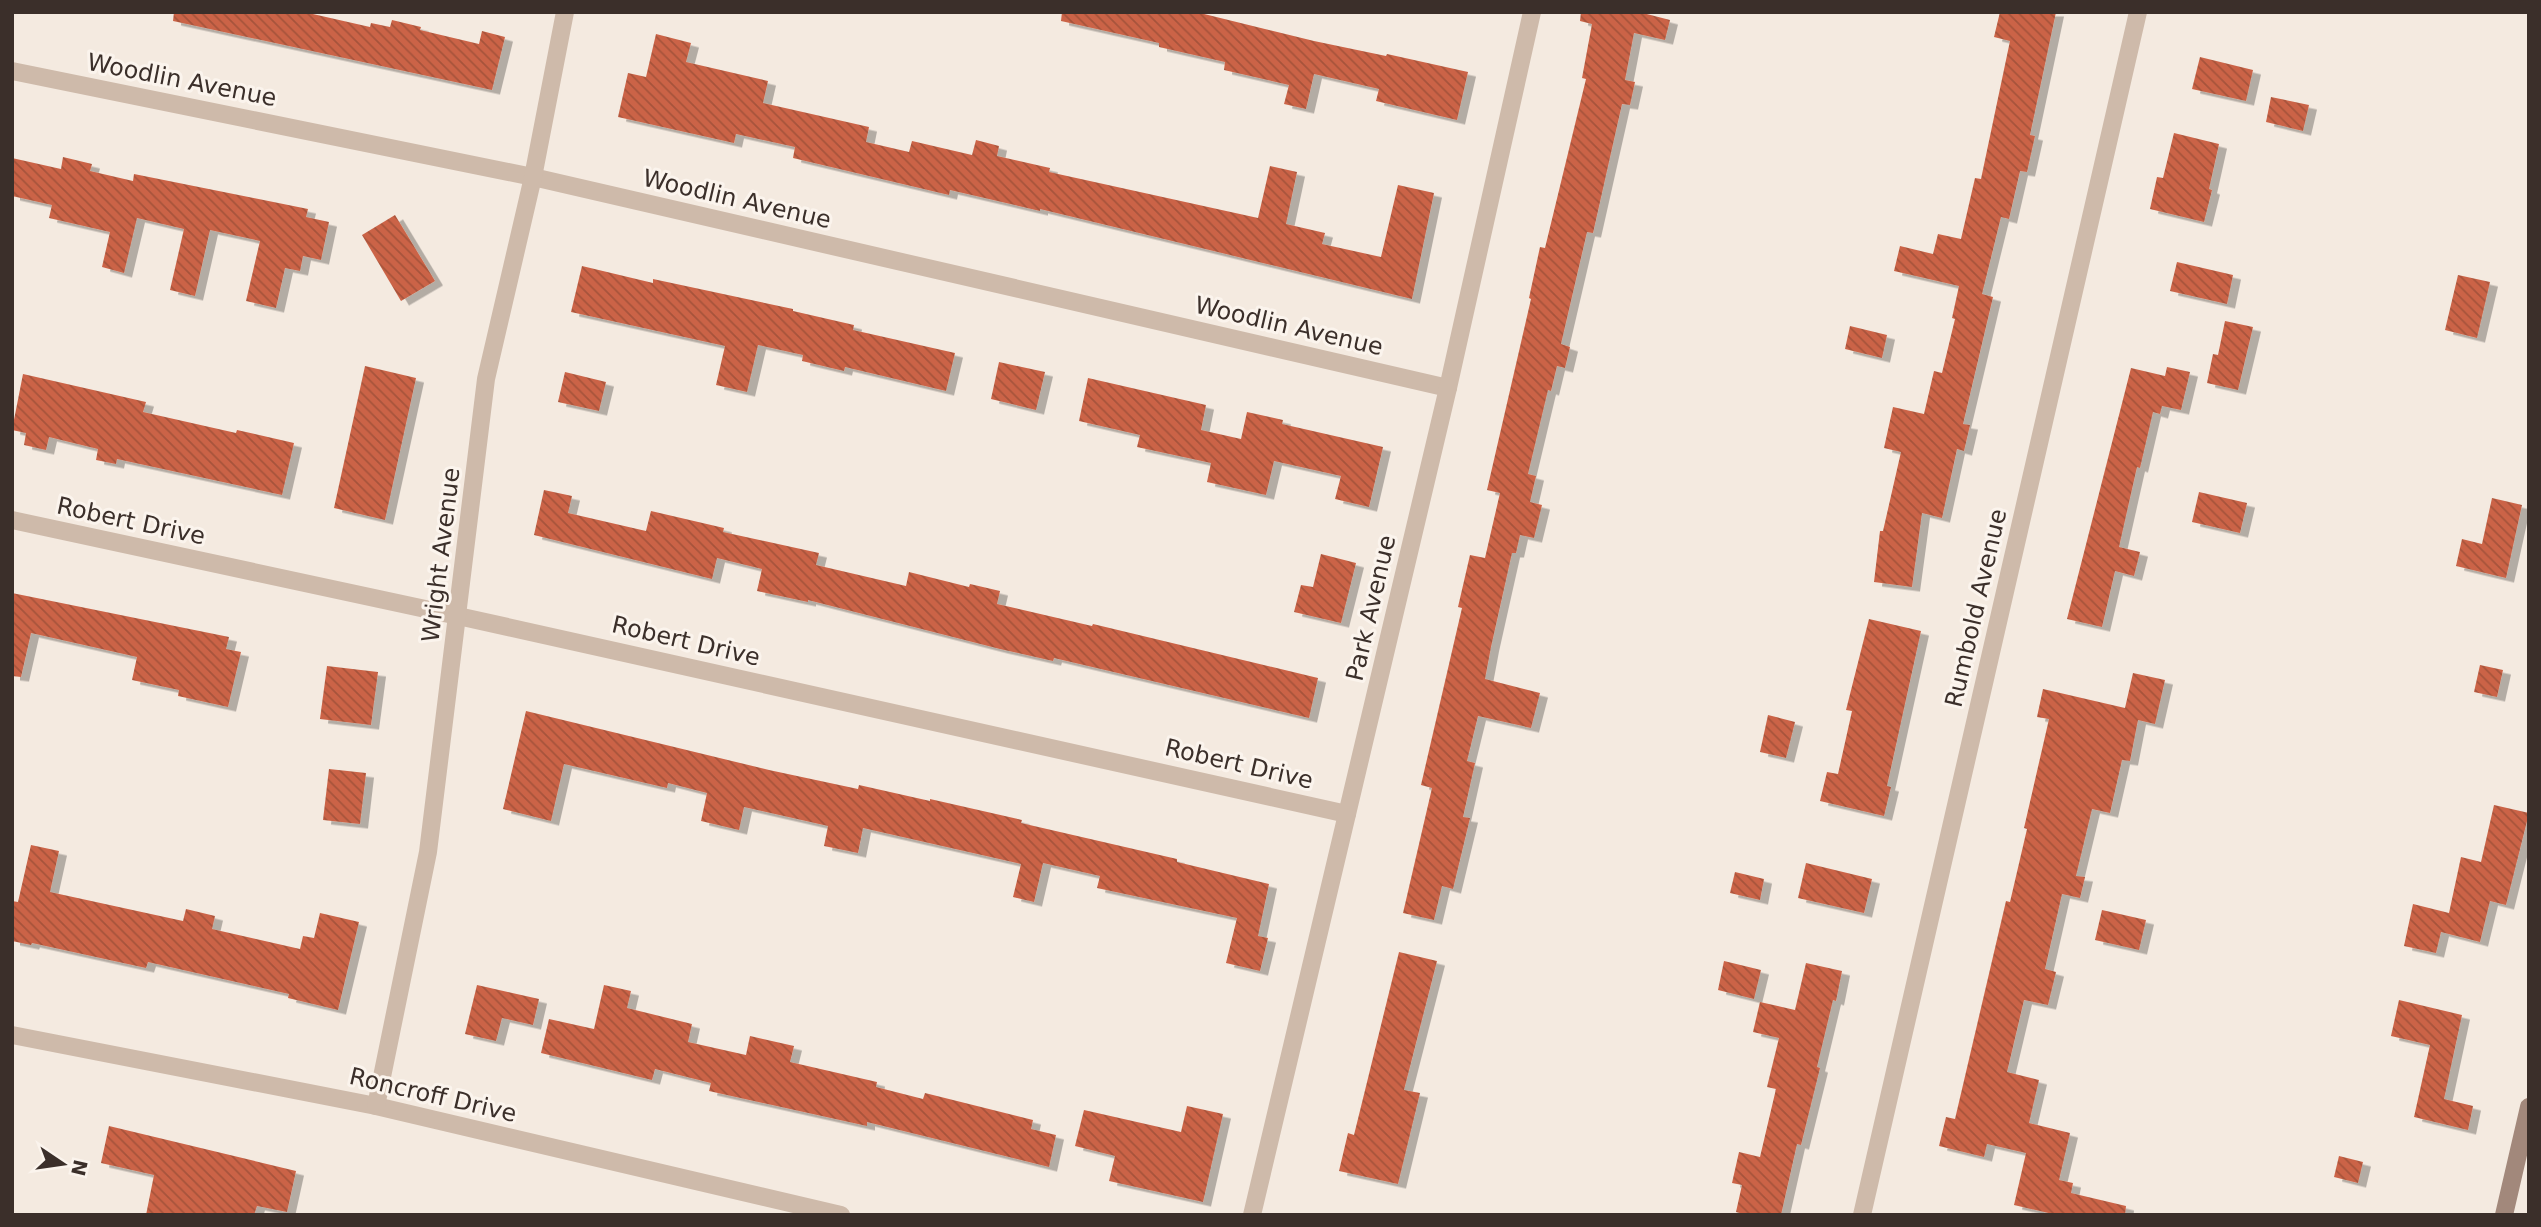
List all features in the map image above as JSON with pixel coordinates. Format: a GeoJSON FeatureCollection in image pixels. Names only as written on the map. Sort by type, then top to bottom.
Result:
{"type":"FeatureCollection","features":[{"type":"Feature","properties":{"kind":"street","name":"Wright Avenue"},"geometry":{"type":"LineString","coordinates":[[376,1106],[428,852],[486,379],[533,177],[565,12]]}},
{"type":"Feature","properties":{"kind":"street","name":"Park Avenue"},"geometry":{"type":"LineString","coordinates":[[1252,1215],[1448,388],[1532,12]]}},
{"type":"Feature","properties":{"kind":"street","name":"Rumbold Avenue"},"geometry":{"type":"LineString","coordinates":[[1861,1215],[2138,12]]}},
{"type":"Feature","properties":{"kind":"street","name":"Woodlin Avenue"},"geometry":{"type":"LineString","coordinates":[[12,71],[533,177],[1448,388]]}},
{"type":"Feature","properties":{"kind":"street","name":"Robert Drive"},"geometry":{"type":"LineString","coordinates":[[12,520],[1348,814]]}},
{"type":"Feature","properties":{"kind":"street","name":"Roncroff Drive"},"geometry":{"type":"LineString","coordinates":[[12,1035],[376,1106],[841,1215]]}},
{"type":"Feature","properties":{"kind":"street"},"geometry":{"type":"LineString","coordinates":[[2504,1215],[2529,1107]]}},
{"type":"Feature","properties":{"kind":"building"},"geometry":{"type":"Polygon","coordinates":[[[174,12],[304,12],[370,27],[371,23],[390,27],[392,20],[421,27],[420,30],[479,44],[482,31],[505,37],[492,90],[173,21],[174,12]]]}},
{"type":"Feature","properties":{"kind":"building"},"geometry":{"type":"Polygon","coordinates":[[[1062,12],[1196,12],[1314,41],[1468,72],[1457,120],[1376,101],[1379,89],[1314,74],[1306,109],[1284,104],[1289,85],[1224,70],[1225,62],[1159,47],[1159,43],[1061,21],[1062,12]]]}},
{"type":"Feature","properties":{"kind":"building"},"geometry":{"type":"Polygon","coordinates":[[[1581,12],[1639,12],[1670,20],[1665,40],[1634,33],[1625,80],[1635,82],[1630,105],[1622,104],[1593,233],[1587,232],[1561,344],[1570,347],[1565,368],[1557,366],[1551,391],[1548,390],[1528,474],[1536,476],[1530,502],[1542,505],[1534,538],[1520,535],[1516,553],[1512,553],[1491,647],[1485,679],[1540,693],[1531,728],[1478,716],[1467,761],[1475,763],[1463,817],[1470,818],[1453,889],[1442,886],[1434,920],[1403,913],[1432,788],[1421,785],[1462,608],[1458,607],[1470,555],[1485,558],[1500,493],[1487,490],[1531,299],[1529,298],[1540,247],[1545,248],[1586,79],[1582,78],[1592,24],[1580,21],[1581,12]]]}},
{"type":"Feature","properties":{"kind":"building"},"geometry":{"type":"Polygon","coordinates":[[[2000,12],[2056,12],[2030,135],[2035,136],[2027,172],[2020,171],[2009,219],[2001,217],[1982,294],[1993,297],[1963,424],[1970,425],[1964,451],[1957,449],[1942,518],[1922,513],[1912,587],[1874,582],[1880,531],[1883,531],[1901,452],[1884,448],[1893,407],[1924,414],[1934,371],[1942,373],[1955,319],[1952,318],[1959,286],[1894,271],[1900,246],[1933,254],[1938,234],[1961,239],[1975,178],[1981,179],[2010,41],[1994,37],[2000,12]]]}},
{"type":"Feature","properties":{"kind":"building"},"geometry":{"type":"Polygon","coordinates":[[[656,34],[691,43],[686,62],[768,81],[763,103],[869,127],[866,142],[909,152],[912,141],[972,155],[976,140],[999,146],[997,156],[1050,168],[1049,172],[1258,218],[1270,166],[1297,172],[1286,224],[1325,233],[1322,244],[1381,257],[1398,185],[1434,193],[1412,299],[1040,209],[950,190],[949,195],[793,158],[795,147],[736,134],[734,143],[618,117],[628,73],[646,77],[656,34]]]}},
{"type":"Feature","properties":{"kind":"building"},"geometry":{"type":"Polygon","coordinates":[[[2200,57],[2253,70],[2246,101],[2192,89],[2200,57]]]}},
{"type":"Feature","properties":{"kind":"building"},"geometry":{"type":"Polygon","coordinates":[[[2271,97],[2309,105],[2303,131],[2266,122],[2271,97]]]}},
{"type":"Feature","properties":{"kind":"building"},"geometry":{"type":"Polygon","coordinates":[[[2174,133],[2219,144],[2204,222],[2150,209],[2157,177],[2163,178],[2174,133]]]}},
{"type":"Feature","properties":{"kind":"building"},"geometry":{"type":"Polygon","coordinates":[[[63,157],[92,164],[90,171],[133,181],[134,174],[308,209],[306,217],[329,222],[321,260],[303,256],[300,271],[285,268],[276,308],[246,301],[260,241],[210,230],[195,296],[170,290],[184,229],[137,218],[124,273],[102,267],[110,232],[49,218],[52,205],[12,196],[12,158],[61,169],[63,157]]]}},
{"type":"Feature","properties":{"kind":"building"},"geometry":{"type":"Polygon","coordinates":[[[395,215],[435,281],[401,301],[362,235],[395,215]]]}},
{"type":"Feature","properties":{"kind":"building"},"geometry":{"type":"Polygon","coordinates":[[[2177,262],[2233,275],[2227,304],[2170,291],[2177,262]]]}},
{"type":"Feature","properties":{"kind":"building"},"geometry":{"type":"Polygon","coordinates":[[[582,266],[653,283],[653,279],[793,309],[854,325],[853,330],[955,353],[946,391],[845,367],[844,371],[802,361],[803,355],[758,345],[747,392],[716,385],[725,346],[571,312],[582,266]]]}},
{"type":"Feature","properties":{"kind":"building"},"geometry":{"type":"Polygon","coordinates":[[[2458,275],[2490,282],[2477,338],[2445,330],[2458,275]]]}},
{"type":"Feature","properties":{"kind":"building"},"geometry":{"type":"Polygon","coordinates":[[[2225,321],[2253,327],[2238,390],[2207,383],[2213,354],[2218,355],[2225,321]]]}},
{"type":"Feature","properties":{"kind":"building"},"geometry":{"type":"Polygon","coordinates":[[[1850,326],[1887,335],[1882,358],[1845,349],[1850,326]]]}},
{"type":"Feature","properties":{"kind":"building"},"geometry":{"type":"Polygon","coordinates":[[[999,362],[1045,372],[1036,410],[991,399],[999,362]]]}},
{"type":"Feature","properties":{"kind":"building"},"geometry":{"type":"Polygon","coordinates":[[[365,366],[416,378],[385,520],[334,508],[365,366]]]}},
{"type":"Feature","properties":{"kind":"building"},"geometry":{"type":"Polygon","coordinates":[[[2167,367],[2190,372],[2181,410],[2162,406],[2160,414],[2153,412],[2140,468],[2137,467],[2119,547],[2140,552],[2134,576],[2115,571],[2102,627],[2067,619],[2131,368],[2165,376],[2167,367]]]}},
{"type":"Feature","properties":{"kind":"building"},"geometry":{"type":"Polygon","coordinates":[[[565,372],[606,382],[599,411],[558,402],[565,372]]]}},
{"type":"Feature","properties":{"kind":"building"},"geometry":{"type":"Polygon","coordinates":[[[23,374],[146,402],[143,412],[294,443],[282,495],[117,459],[116,464],[96,460],[98,449],[49,437],[46,450],[24,445],[26,433],[12,430],[23,374]]]}},
{"type":"Feature","properties":{"kind":"building"},"geometry":{"type":"Polygon","coordinates":[[[1088,378],[1206,405],[1201,430],[1241,439],[1247,412],[1283,420],[1282,424],[1383,447],[1369,507],[1335,499],[1341,476],[1274,461],[1266,495],[1207,482],[1211,463],[1137,447],[1140,435],[1079,421],[1088,378]]]}},
{"type":"Feature","properties":{"kind":"building"},"geometry":{"type":"Polygon","coordinates":[[[544,490],[572,496],[568,513],[646,531],[651,511],[724,528],[723,532],[819,553],[816,565],[906,586],[909,572],[969,587],[970,584],[1000,591],[997,604],[1318,678],[1309,718],[1054,658],[1053,661],[1000,649],[808,600],[757,591],[762,569],[717,558],[712,579],[534,535],[544,490]]]}},
{"type":"Feature","properties":{"kind":"building"},"geometry":{"type":"Polygon","coordinates":[[[2199,492],[2247,503],[2240,533],[2192,522],[2199,492]]]}},
{"type":"Feature","properties":{"kind":"building"},"geometry":{"type":"Polygon","coordinates":[[[2492,498],[2522,505],[2506,578],[2456,566],[2462,539],[2482,544],[2492,498]]]}},
{"type":"Feature","properties":{"kind":"building"},"geometry":{"type":"Polygon","coordinates":[[[1321,554],[1356,563],[1341,623],[1294,612],[1301,585],[1313,587],[1321,554]]]}},
{"type":"Feature","properties":{"kind":"building"},"geometry":{"type":"Polygon","coordinates":[[[12,593],[229,637],[226,649],[241,652],[228,707],[178,696],[179,690],[132,680],[137,657],[31,633],[21,677],[12,676],[12,593]]]}},
{"type":"Feature","properties":{"kind":"building"},"geometry":{"type":"Polygon","coordinates":[[[1869,619],[1921,631],[1887,786],[1891,787],[1884,816],[1820,801],[1827,772],[1838,774],[1852,711],[1846,710],[1869,619]]]}},
{"type":"Feature","properties":{"kind":"building"},"geometry":{"type":"Polygon","coordinates":[[[2480,665],[2503,670],[2497,697],[2474,692],[2480,665]]]}},
{"type":"Feature","properties":{"kind":"building"},"geometry":{"type":"Polygon","coordinates":[[[327,666],[378,672],[371,725],[320,719],[327,666]]]}},
{"type":"Feature","properties":{"kind":"building"},"geometry":{"type":"Polygon","coordinates":[[[2133,673],[2165,680],[2155,724],[2138,720],[2130,761],[2122,760],[2110,813],[2092,809],[2076,876],[2085,877],[2080,898],[2062,894],[2045,969],[2056,972],[2048,1005],[2024,1000],[2007,1072],[2039,1080],[2029,1123],[2070,1133],[2059,1180],[2073,1183],[2071,1193],[2126,1206],[2125,1215],[2057,1215],[2014,1205],[2026,1153],[1987,1144],[1984,1157],[1939,1146],[1946,1117],[1955,1119],[2006,901],[2010,902],[2027,829],[2024,828],[2049,719],[2037,717],[2043,689],[2125,708],[2133,673]]]}},
{"type":"Feature","properties":{"kind":"building"},"geometry":{"type":"Polygon","coordinates":[[[526,711],[769,770],[858,789],[859,785],[930,799],[1022,820],[1021,823],[1177,859],[1177,862],[1269,884],[1258,936],[1268,938],[1260,971],[1226,963],[1237,918],[1097,888],[1100,876],[1043,863],[1034,902],[1013,897],[1021,864],[863,828],[858,853],[824,846],[828,826],[744,807],[739,830],[701,821],[707,793],[668,783],[667,788],[564,764],[551,821],[503,809],[526,711]]]}},
{"type":"Feature","properties":{"kind":"building"},"geometry":{"type":"Polygon","coordinates":[[[1768,715],[1795,722],[1786,758],[1760,752],[1768,715]]]}},
{"type":"Feature","properties":{"kind":"building"},"geometry":{"type":"Polygon","coordinates":[[[329,769],[366,773],[360,824],[323,820],[329,769]]]}},
{"type":"Feature","properties":{"kind":"building"},"geometry":{"type":"Polygon","coordinates":[[[2494,805],[2529,813],[2506,905],[2490,901],[2480,942],[2441,932],[2436,953],[2404,946],[2413,904],[2449,913],[2461,857],[2481,862],[2494,805]]]}},
{"type":"Feature","properties":{"kind":"building"},"geometry":{"type":"Polygon","coordinates":[[[31,845],[59,851],[50,892],[183,921],[186,909],[215,916],[212,929],[300,949],[303,936],[314,938],[320,913],[359,922],[338,1010],[288,998],[289,994],[148,962],[146,968],[12,941],[12,901],[18,902],[31,845]]]}},
{"type":"Feature","properties":{"kind":"building"},"geometry":{"type":"Polygon","coordinates":[[[1806,863],[1872,879],[1864,913],[1798,898],[1806,863]]]}},
{"type":"Feature","properties":{"kind":"building"},"geometry":{"type":"Polygon","coordinates":[[[1735,872],[1764,879],[1760,900],[1730,893],[1735,872]]]}},
{"type":"Feature","properties":{"kind":"building"},"geometry":{"type":"Polygon","coordinates":[[[2102,910],[2146,920],[2139,950],[2095,940],[2102,910]]]}},
{"type":"Feature","properties":{"kind":"building"},"geometry":{"type":"Polygon","coordinates":[[[1399,952],[1437,961],[1404,1090],[1420,1093],[1398,1184],[1339,1171],[1348,1133],[1354,1135],[1399,952]]]}},
{"type":"Feature","properties":{"kind":"building"},"geometry":{"type":"Polygon","coordinates":[[[1724,961],[1761,970],[1754,999],[1718,990],[1724,961]]]}},
{"type":"Feature","properties":{"kind":"building"},"geometry":{"type":"Polygon","coordinates":[[[1806,963],[1842,971],[1836,1001],[1833,1000],[1817,1067],[1820,1068],[1801,1145],[1797,1144],[1781,1215],[1747,1215],[1736,1212],[1742,1185],[1732,1183],[1739,1152],[1760,1157],[1776,1089],[1767,1087],[1779,1038],[1753,1032],[1760,1002],[1795,1010],[1806,963]]]}},
{"type":"Feature","properties":{"kind":"building"},"geometry":{"type":"Polygon","coordinates":[[[477,985],[539,999],[533,1025],[502,1018],[496,1041],[465,1034],[477,985]]]}},
{"type":"Feature","properties":{"kind":"building"},"geometry":{"type":"Polygon","coordinates":[[[604,985],[631,991],[627,1008],[692,1024],[688,1042],[746,1055],[750,1036],[794,1046],[790,1062],[877,1082],[876,1087],[923,1099],[925,1093],[1033,1120],[1031,1129],[1056,1135],[1049,1167],[867,1122],[867,1126],[709,1091],[711,1083],[655,1069],[652,1080],[541,1053],[549,1019],[594,1029],[604,985]]]}},
{"type":"Feature","properties":{"kind":"building"},"geometry":{"type":"Polygon","coordinates":[[[2399,1000],[2462,1015],[2444,1099],[2473,1106],[2468,1130],[2414,1117],[2430,1045],[2391,1036],[2399,1000]]]}},
{"type":"Feature","properties":{"kind":"building"},"geometry":{"type":"Polygon","coordinates":[[[1187,1106],[1223,1114],[1203,1202],[1109,1181],[1115,1156],[1075,1146],[1084,1110],[1181,1132],[1187,1106]]]}},
{"type":"Feature","properties":{"kind":"building"},"geometry":{"type":"Polygon","coordinates":[[[109,1126],[296,1171],[287,1212],[257,1206],[254,1215],[146,1215],[154,1175],[101,1163],[109,1126]]]}},
{"type":"Feature","properties":{"kind":"building"},"geometry":{"type":"Polygon","coordinates":[[[2339,1156],[2363,1162],[2358,1183],[2334,1177],[2339,1156]]]}}]}
